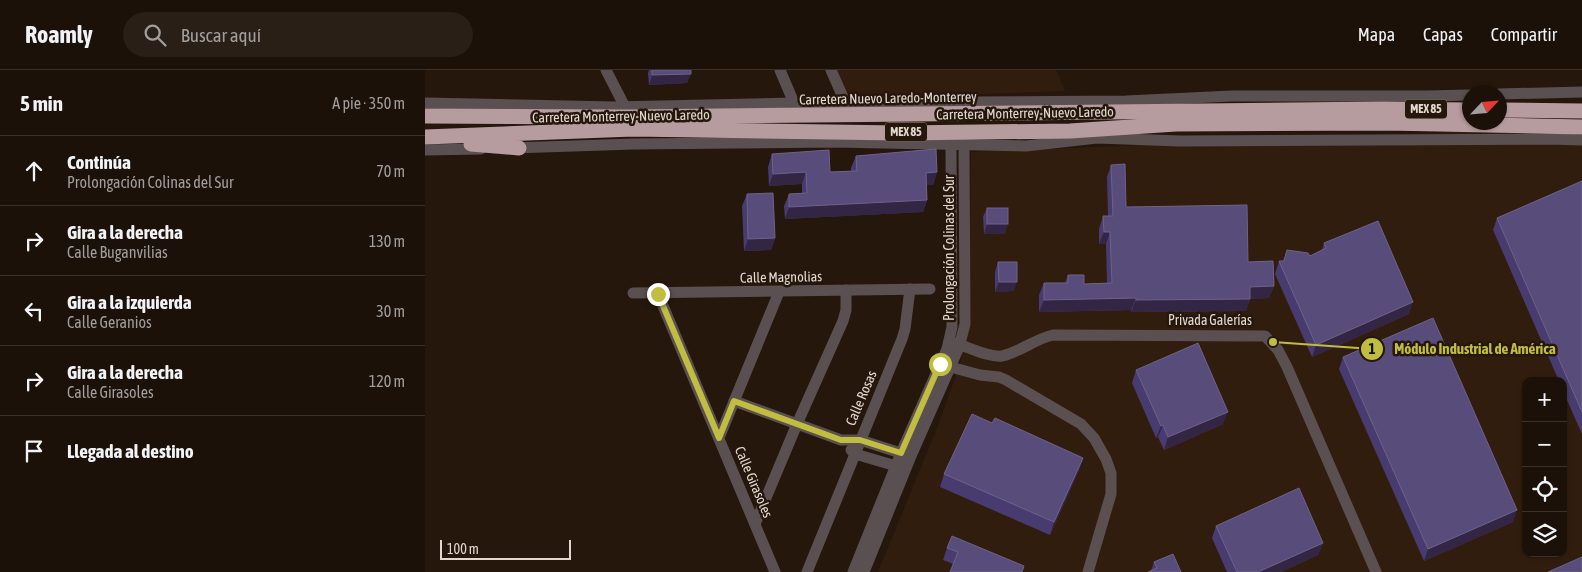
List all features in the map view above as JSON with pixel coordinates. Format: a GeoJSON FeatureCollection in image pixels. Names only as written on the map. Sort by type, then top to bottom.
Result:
{"type":"FeatureCollection","features":[{"type":"Feature","properties":{"kind":"highway"},"geometry":{"type":"LineString","coordinates":[[1126,101],[1202,111]]}},
{"type":"Feature","properties":{"kind":"highway"},"geometry":{"type":"LineString","coordinates":[[456,116],[620,107]]}},
{"type":"Feature","properties":{"kind":"highway","name":"MEX 85"},"geometry":{"type":"LineString","coordinates":[[1384,116],[1462,110]]}},
{"type":"Feature","properties":{"kind":"highway"},"geometry":{"type":"LineString","coordinates":[[1507,110],[1582,111]]}},
{"type":"Feature","properties":{"kind":"highway","name":"Carretera Nuevo Laredo-Monterrey"},"geometry":{"type":"LineString","coordinates":[[425,116],[632,117],[1202,111],[1384,116]]}},
{"type":"Feature","properties":{"kind":"highway","name":"MEX 85"},"geometry":{"type":"LineString","coordinates":[[1384,116],[1582,127]]}},
{"type":"Feature","properties":{"kind":"highway","name":"Carretera Monterrey-Nuevo Laredo"},"geometry":{"type":"LineString","coordinates":[[425,138],[633,129],[900,133],[1070,131],[1176,124],[1384,116]]}},
{"type":"Feature","properties":{"kind":"highway"},"geometry":{"type":"LineString","coordinates":[[1097,138],[1176,124]]}},
{"type":"Feature","properties":{"kind":"highway"},"geometry":{"type":"LineString","coordinates":[[976,131],[992,137],[1069,140]]}},
{"type":"Feature","properties":{"kind":"highway"},"geometry":{"type":"LineString","coordinates":[[835,142],[893,136],[900,133]]}},
{"type":"Feature","properties":{"kind":"highway"},"geometry":{"type":"LineString","coordinates":[[425,138],[519,148]]}},
{"type":"Feature","properties":{"kind":"street"},"geometry":{"type":"LineString","coordinates":[[605,70],[620,107]]}},
{"type":"Feature","properties":{"kind":"street"},"geometry":{"type":"LineString","coordinates":[[780,70],[794,103]]}},
{"type":"Feature","properties":{"kind":"street"},"geometry":{"type":"LineString","coordinates":[[831,70],[846,104]]}},
{"type":"Feature","properties":{"kind":"street"},"geometry":{"type":"LineString","coordinates":[[1507,94],[1582,92]]}},
{"type":"Feature","properties":{"kind":"street"},"geometry":{"type":"LineString","coordinates":[[425,103],[620,107],[794,103],[1126,101],[1232,96],[1462,95]]}},
{"type":"Feature","properties":{"kind":"street"},"geometry":{"type":"LineString","coordinates":[[425,150],[634,144],[835,142],[1026,146],[1097,138],[1180,141],[1550,138],[1582,140]]}},
{"type":"Feature","properties":{"kind":"street","name":"Prolongación Colinas del Sur"},"geometry":{"type":"LineString","coordinates":[[864,572],[906,455],[954,343],[965,324],[963,144]]}},
{"type":"Feature","properties":{"kind":"street","name":"Prolongación Colinas del Sur"},"geometry":{"type":"LineString","coordinates":[[951,145],[952,327],[954,343]]}},
{"type":"Feature","properties":{"kind":"street","name":"Calle Rosas"},"geometry":{"type":"LineString","coordinates":[[807,572],[902,339],[910,289]]}},
{"type":"Feature","properties":{"kind":"street","name":"Calle Magnolias"},"geometry":{"type":"LineString","coordinates":[[633,293],[930,289]]}},
{"type":"Feature","properties":{"kind":"street"},"geometry":{"type":"LineString","coordinates":[[755,524],[843,321],[847,290]]}},
{"type":"Feature","properties":{"kind":"street"},"geometry":{"type":"LineString","coordinates":[[719,438],[779,292]]}},
{"type":"Feature","properties":{"kind":"street","name":"Calle Girasoles"},"geometry":{"type":"LineString","coordinates":[[658,294],[775,572]]}},
{"type":"Feature","properties":{"kind":"street","name":"Privada Galerías"},"geometry":{"type":"LineString","coordinates":[[1001,356],[1040,338],[1053,335],[1265,336],[1278,350],[1287,367],[1376,572]]}},
{"type":"Feature","properties":{"kind":"street"},"geometry":{"type":"LineString","coordinates":[[954,343],[991,355],[1001,356],[999,377]]}},
{"type":"Feature","properties":{"kind":"street"},"geometry":{"type":"LineString","coordinates":[[945,365],[980,375],[999,377],[1014,384],[1081,424],[1094,438],[1106,459],[1111,473],[1111,494],[1088,572]]}},
{"type":"Feature","properties":{"kind":"street"},"geometry":{"type":"LineString","coordinates":[[734,401],[841,440],[860,440],[906,455]]}},
{"type":"Feature","properties":{"kind":"street"},"geometry":{"type":"LineString","coordinates":[[841,440],[855,454],[902,468]]}},
{"type":"Feature","properties":{"kind":"street","name":"Prolongación Colinas del Sur"},"geometry":{"type":"LineString","coordinates":[[853,572],[902,468]]}},
{"type":"Feature","properties":{"kind":"shaded area"},"geometry":{"type":"Polygon","coordinates":[[[836,70],[1056,70],[1065,91],[850,99],[836,70]]]}},
{"type":"Feature","properties":{"kind":"shaded area"},"geometry":{"type":"Polygon","coordinates":[[[1582,127],[1582,572],[878,572],[939,423],[961,361],[969,323],[971,152],[1582,127]]]}},
{"type":"Feature","properties":{"kind":"building"},"geometry":{"type":"Polygon","coordinates":[[[652,70],[691,70],[691,74],[652,75],[652,70]]]}},
{"type":"Feature","properties":{"kind":"building"},"geometry":{"type":"Polygon","coordinates":[[[936,149],[937,172],[926,173],[927,200],[789,207],[789,194],[807,193],[806,172],[773,174],[772,154],[829,150],[830,172],[857,171],[856,156],[936,149]]]}},
{"type":"Feature","properties":{"kind":"building"},"geometry":{"type":"Polygon","coordinates":[[[1125,164],[1126,207],[1247,205],[1248,262],[1273,261],[1274,286],[1250,287],[1250,299],[1136,300],[1136,298],[1044,300],[1044,283],[1068,283],[1068,275],[1084,275],[1084,284],[1112,283],[1110,232],[1104,232],[1103,216],[1113,216],[1111,165],[1125,164]]]}},
{"type":"Feature","properties":{"kind":"building"},"geometry":{"type":"Polygon","coordinates":[[[1582,181],[1582,412],[1567,377],[1497,218],[1582,181]]]}},
{"type":"Feature","properties":{"kind":"building"},"geometry":{"type":"Polygon","coordinates":[[[773,193],[775,238],[748,239],[747,194],[773,193]]]}},
{"type":"Feature","properties":{"kind":"building"},"geometry":{"type":"Polygon","coordinates":[[[987,208],[1008,208],[1008,224],[987,224],[987,208]]]}},
{"type":"Feature","properties":{"kind":"building"},"geometry":{"type":"Polygon","coordinates":[[[1378,221],[1413,302],[1316,345],[1279,261],[1284,261],[1287,250],[1308,253],[1310,256],[1326,248],[1324,243],[1378,221]]]}},
{"type":"Feature","properties":{"kind":"building"},"geometry":{"type":"Polygon","coordinates":[[[998,262],[1017,262],[1017,282],[999,282],[998,262]]]}},
{"type":"Feature","properties":{"kind":"building"},"geometry":{"type":"Polygon","coordinates":[[[1433,318],[1517,510],[1428,549],[1343,357],[1433,318]]]}},
{"type":"Feature","properties":{"kind":"building"},"geometry":{"type":"Polygon","coordinates":[[[1198,343],[1228,412],[1168,437],[1163,425],[1161,426],[1136,370],[1198,343]]]}},
{"type":"Feature","properties":{"kind":"building"},"geometry":{"type":"Polygon","coordinates":[[[972,414],[992,423],[995,418],[1083,458],[1054,522],[944,474],[972,414]]]}},
{"type":"Feature","properties":{"kind":"building"},"geometry":{"type":"Polygon","coordinates":[[[1299,488],[1323,543],[1258,572],[1237,572],[1216,526],[1299,488]]]}},
{"type":"Feature","properties":{"kind":"building"},"geometry":{"type":"Polygon","coordinates":[[[952,536],[1024,566],[1022,572],[950,572],[958,552],[947,548],[952,536]]]}},
{"type":"Feature","properties":{"kind":"building"},"geometry":{"type":"Polygon","coordinates":[[[1173,554],[1181,572],[1148,572],[1157,568],[1154,562],[1173,554]]]}},
{"type":"Feature","properties":{"kind":"building"},"geometry":{"type":"Polygon","coordinates":[[[1582,557],[1582,572],[1548,572],[1582,557]]]}},
{"type":"Feature","properties":{"kind":"place","name":"Módulo Industrial de América"},"geometry":{"type":"Point","coordinates":[1273,342]}},
{"type":"Feature","properties":{"kind":"route"},"geometry":{"type":"LineString","coordinates":[[658,294],[719,438],[734,401],[841,440],[860,440],[901,453],[940,364]]}}]}
